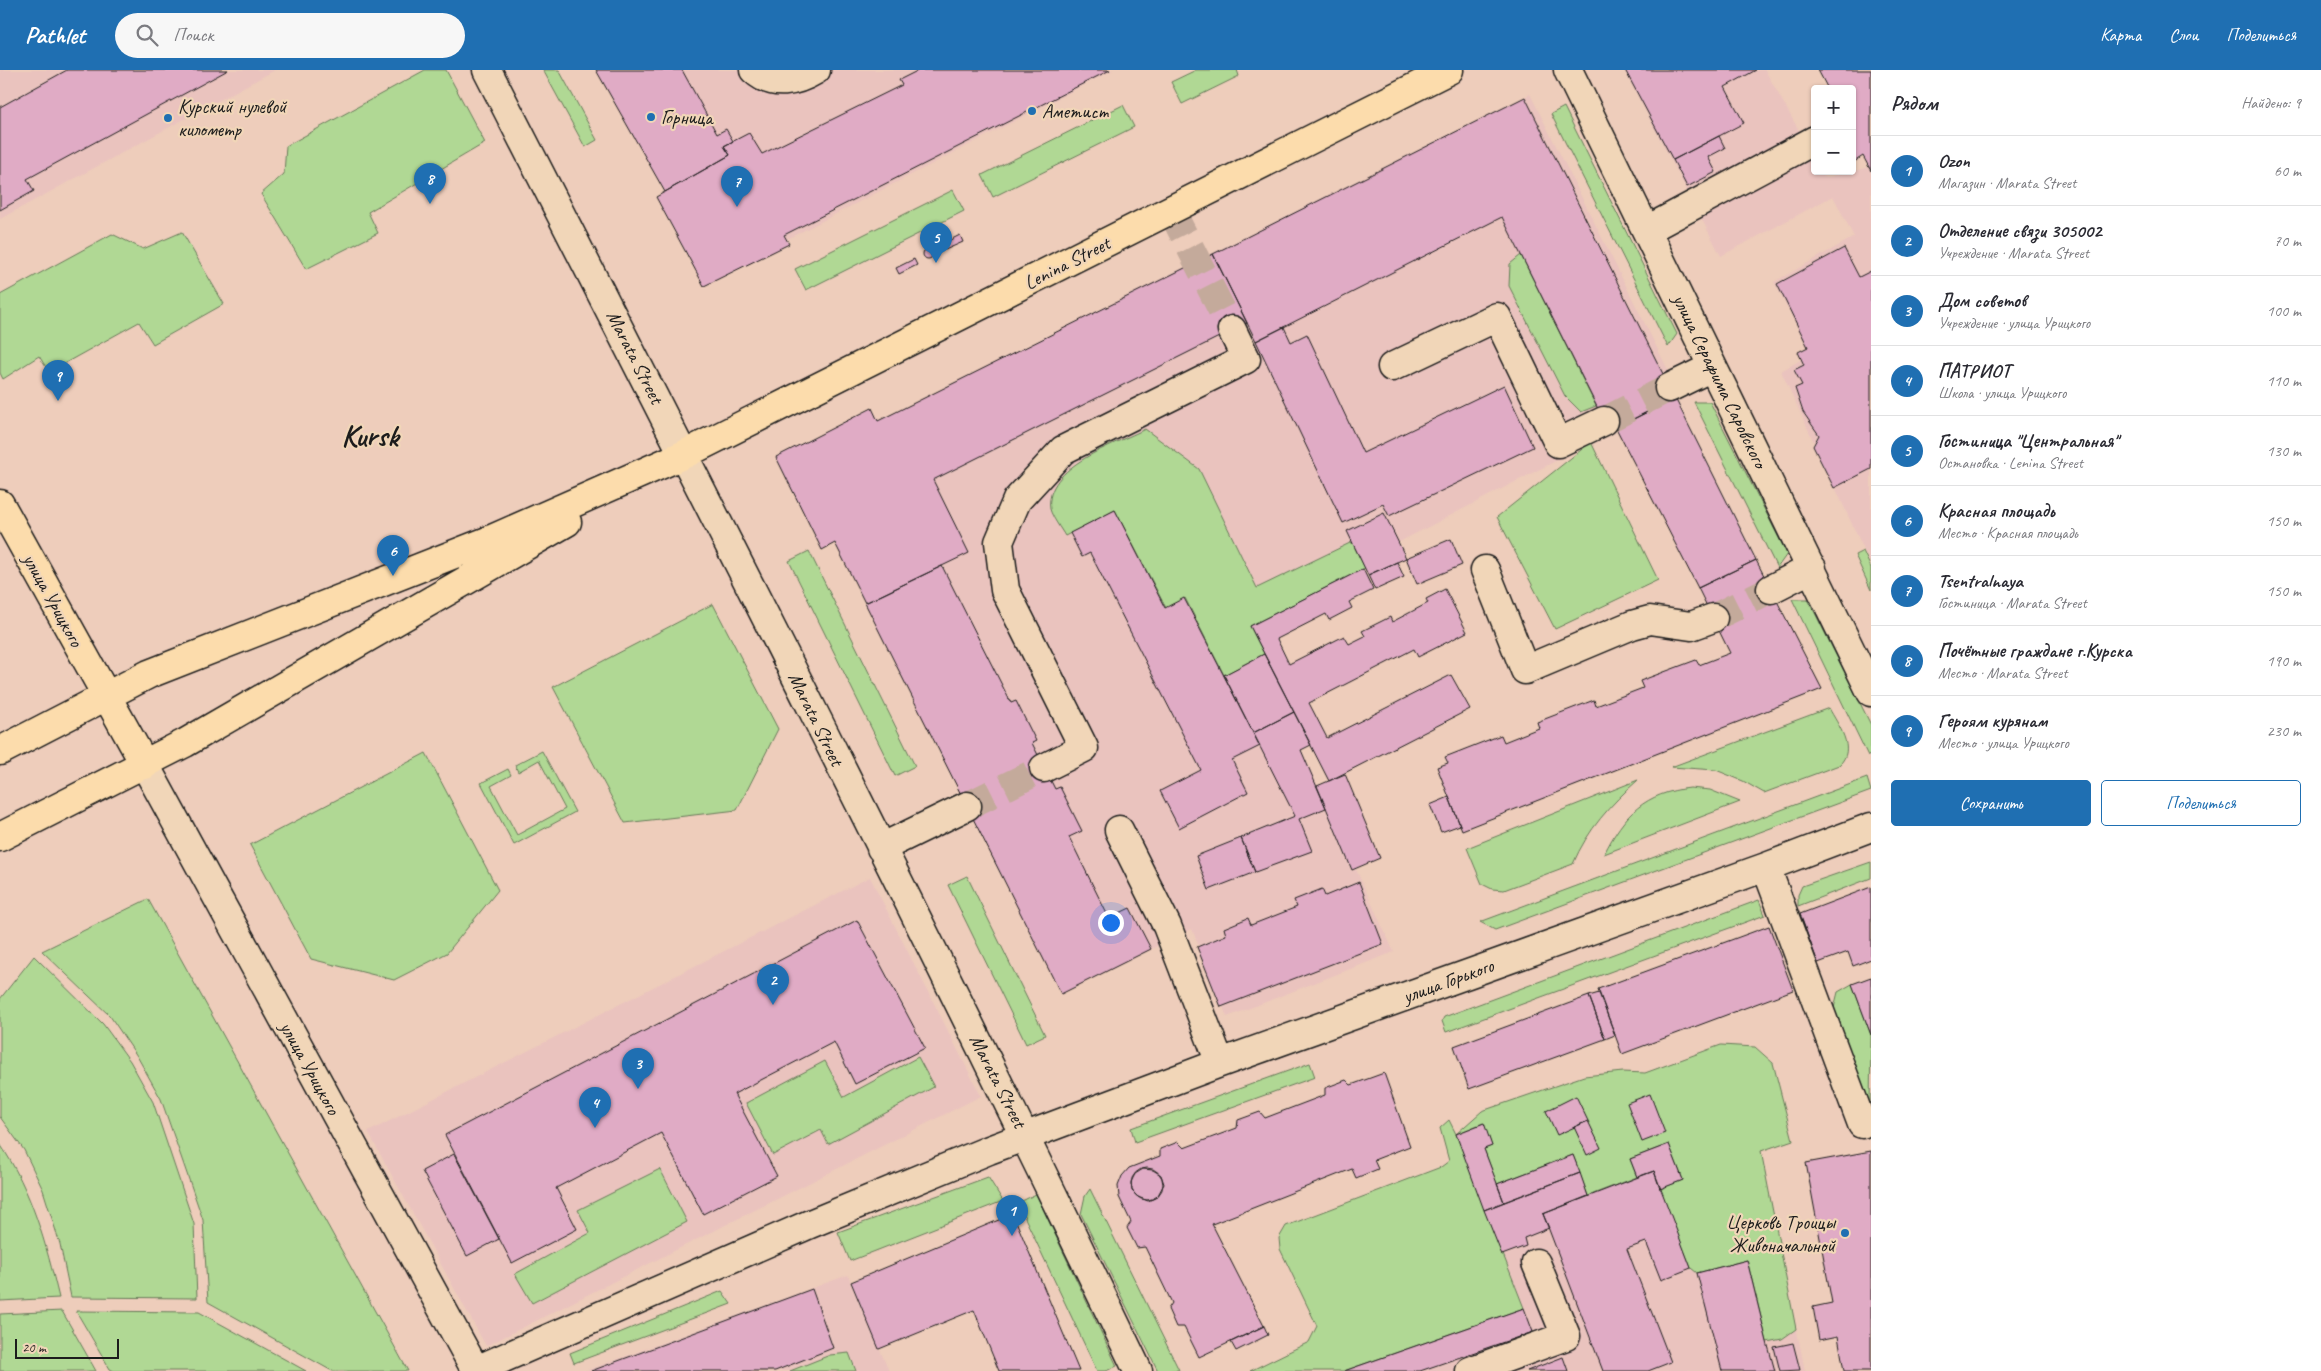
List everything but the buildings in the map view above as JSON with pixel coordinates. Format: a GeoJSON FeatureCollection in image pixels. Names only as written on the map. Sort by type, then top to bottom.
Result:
{"type":"FeatureCollection","features":[{"type":"Feature","properties":{"kind":"main road","name":"Lenina Street"},"geometry":{"type":"LineString","coordinates":[[685,454],[1449,70]]}},
{"type":"Feature","properties":{"kind":"main road"},"geometry":{"type":"LineString","coordinates":[[0,751],[149,674],[485,542],[685,454]]}},
{"type":"Feature","properties":{"kind":"main road"},"geometry":{"type":"LineString","coordinates":[[0,837],[145,765],[685,454]]}},
{"type":"Feature","properties":{"kind":"main road","name":"улица Урицкого"},"geometry":{"type":"LineString","coordinates":[[0,504],[145,765]]}},
{"type":"Feature","properties":{"kind":"street","name":"Marata Street"},"geometry":{"type":"LineString","coordinates":[[487,70],[685,454],[1026,1136],[1138,1371]]}},
{"type":"Feature","properties":{"kind":"street"},"geometry":{"type":"LineString","coordinates":[[754,70],[768,80],[782,82],[797,80],[816,70]]}},
{"type":"Feature","properties":{"kind":"street","name":"улица Серафима Саровского"},"geometry":{"type":"LineString","coordinates":[[1568,70],[1871,692]]}},
{"type":"Feature","properties":{"kind":"street"},"geometry":{"type":"LineString","coordinates":[[1647,230],[1811,142]]}},
{"type":"Feature","properties":{"kind":"street"},"geometry":{"type":"LineString","coordinates":[[1392,367],[1497,317],[1558,443],[1604,421]]}},
{"type":"Feature","properties":{"kind":"street"},"geometry":{"type":"LineString","coordinates":[[1044,768],[1084,748],[1005,590],[999,542],[1017,500],[1063,450],[1246,359],[1232,330]]}},
{"type":"Feature","properties":{"kind":"street"},"geometry":{"type":"LineString","coordinates":[[1669,388],[1712,367]]}},
{"type":"Feature","properties":{"kind":"street"},"geometry":{"type":"LineString","coordinates":[[1771,589],[1812,568]]}},
{"type":"Feature","properties":{"kind":"street"},"geometry":{"type":"LineString","coordinates":[[1484,570],[1525,670],[1632,625],[1650,620],[1691,626],[1713,618]]}},
{"type":"Feature","properties":{"kind":"street","name":"улица Урицкого"},"geometry":{"type":"LineString","coordinates":[[145,765],[475,1371]]}},
{"type":"Feature","properties":{"kind":"street"},"geometry":{"type":"LineString","coordinates":[[881,848],[967,806]]}},
{"type":"Feature","properties":{"kind":"street","name":"улица Горького"},"geometry":{"type":"LineString","coordinates":[[475,1371],[810,1224],[1026,1136],[1220,1063],[1766,867],[1871,827]]}},
{"type":"Feature","properties":{"kind":"street"},"geometry":{"type":"LineString","coordinates":[[1119,830],[1166,926],[1220,1063]]}},
{"type":"Feature","properties":{"kind":"street"},"geometry":{"type":"LineString","coordinates":[[1766,867],[1862,1124]]}},
{"type":"Feature","properties":{"kind":"street"},"geometry":{"type":"LineString","coordinates":[[1470,1371],[1566,1336],[1536,1263]]}},
{"type":"Feature","properties":{"kind":"shaded area"},"geometry":{"type":"Polygon","coordinates":[[[0,70],[275,70],[0,219],[0,70]]]}},
{"type":"Feature","properties":{"kind":"shaded area"},"geometry":{"type":"Polygon","coordinates":[[[596,70],[1113,70],[714,277],[596,70]]]}},
{"type":"Feature","properties":{"kind":"shaded area"},"geometry":{"type":"Polygon","coordinates":[[[1624,70],[1765,70],[1811,152],[1811,175],[1824,175],[1825,178],[1838,175],[1856,175],[1856,171],[1871,167],[1871,565],[1781,371],[1811,354],[1774,282],[1854,237],[1833,196],[1721,256],[1624,70]]]}},
{"type":"Feature","properties":{"kind":"shaded area"},"geometry":{"type":"Polygon","coordinates":[[[1530,94],[1681,396],[1243,623],[1394,952],[1227,1017],[1192,929],[1061,994],[835,543],[822,550],[776,457],[872,408],[879,420],[1530,94]]]}},
{"type":"Feature","properties":{"kind":"shaded area"},"geometry":{"type":"Polygon","coordinates":[[[870,877],[981,1096],[486,1346],[368,1132],[870,877]]]}},
{"type":"Feature","properties":{"kind":"shaded area"},"geometry":{"type":"Polygon","coordinates":[[[1782,1100],[1793,1140],[1761,1151],[1805,1371],[1362,1371],[1358,1360],[1472,1191],[1580,1147],[1782,1100]]]}},
{"type":"Feature","properties":{"kind":"shaded area"},"geometry":{"type":"Polygon","coordinates":[[[848,1275],[889,1371],[585,1371],[848,1275]]]}},
{"type":"Feature","properties":{"kind":"green space"},"geometry":{"type":"Polygon","coordinates":[[[425,70],[446,70],[485,143],[368,212],[378,233],[306,269],[261,194],[284,174],[286,146],[425,70]]]}},
{"type":"Feature","properties":{"kind":"green space"},"geometry":{"type":"Polygon","coordinates":[[[543,70],[559,70],[597,140],[585,147],[543,70]]]}},
{"type":"Feature","properties":{"kind":"green space"},"geometry":{"type":"Polygon","coordinates":[[[1196,70],[1237,70],[1239,76],[1182,104],[1171,82],[1196,70]]]}},
{"type":"Feature","properties":{"kind":"green space"},"geometry":{"type":"Polygon","coordinates":[[[1123,105],[1134,127],[993,197],[982,175],[1123,105]]]}},
{"type":"Feature","properties":{"kind":"green space"},"geometry":{"type":"Polygon","coordinates":[[[1564,107],[1677,334],[1668,347],[1551,114],[1564,107]]]}},
{"type":"Feature","properties":{"kind":"green space"},"geometry":{"type":"Polygon","coordinates":[[[953,190],[964,211],[806,290],[795,269],[953,190]]]}},
{"type":"Feature","properties":{"kind":"green space"},"geometry":{"type":"Polygon","coordinates":[[[182,232],[224,304],[153,344],[139,322],[49,372],[39,356],[3,379],[0,373],[0,295],[112,234],[143,249],[182,232]]]}},
{"type":"Feature","properties":{"kind":"green space"},"geometry":{"type":"Polygon","coordinates":[[[1521,255],[1596,406],[1581,412],[1565,396],[1509,286],[1510,264],[1521,255]]]}},
{"type":"Feature","properties":{"kind":"green space"},"geometry":{"type":"Polygon","coordinates":[[[1694,402],[1710,402],[1787,554],[1777,568],[1694,402]]]}},
{"type":"Feature","properties":{"kind":"green space"},"geometry":{"type":"Polygon","coordinates":[[[1145,429],[1199,469],[1257,588],[1352,542],[1365,568],[1250,626],[1264,654],[1224,675],[1185,598],[1167,610],[1115,510],[1065,536],[1050,509],[1051,494],[1058,480],[1070,469],[1084,458],[1145,429]]]}},
{"type":"Feature","properties":{"kind":"green space"},"geometry":{"type":"Polygon","coordinates":[[[1591,442],[1658,580],[1555,629],[1497,517],[1591,442]]]}},
{"type":"Feature","properties":{"kind":"green space"},"geometry":{"type":"Polygon","coordinates":[[[809,551],[915,766],[895,776],[789,561],[809,551]]]}},
{"type":"Feature","properties":{"kind":"green space"},"geometry":{"type":"Polygon","coordinates":[[[1863,551],[1871,568],[1871,590],[1855,555],[1863,551]]]}},
{"type":"Feature","properties":{"kind":"green space"},"geometry":{"type":"Polygon","coordinates":[[[1792,599],[1808,599],[1871,725],[1871,755],[1868,756],[1792,599]]]}},
{"type":"Feature","properties":{"kind":"green space"},"geometry":{"type":"Polygon","coordinates":[[[713,604],[778,729],[737,810],[625,823],[553,687],[713,604]]]}},
{"type":"Feature","properties":{"kind":"green space"},"geometry":{"type":"Polygon","coordinates":[[[1829,708],[1841,729],[1846,744],[1844,759],[1839,765],[1764,793],[1743,781],[1716,770],[1671,767],[1829,708]]]}},
{"type":"Feature","properties":{"kind":"green space"},"geometry":{"type":"Polygon","coordinates":[[[542,751],[575,812],[514,845],[481,783],[508,769],[511,775],[491,786],[517,835],[565,809],[539,760],[518,772],[515,765],[542,751]]]}},
{"type":"Feature","properties":{"kind":"green space"},"geometry":{"type":"Polygon","coordinates":[[[426,753],[498,890],[447,953],[394,980],[311,959],[250,845],[426,753]]]}},
{"type":"Feature","properties":{"kind":"green space"},"geometry":{"type":"Polygon","coordinates":[[[1867,778],[1871,791],[1495,930],[1480,922],[1867,778]]]}},
{"type":"Feature","properties":{"kind":"green space"},"geometry":{"type":"Polygon","coordinates":[[[1638,780],[1601,818],[1579,851],[1573,864],[1504,890],[1492,889],[1482,884],[1467,848],[1638,780]]]}},
{"type":"Feature","properties":{"kind":"green space"},"geometry":{"type":"Polygon","coordinates":[[[1690,788],[1710,790],[1740,802],[1604,854],[1628,817],[1638,808],[1660,795],[1690,788]]]}},
{"type":"Feature","properties":{"kind":"green space"},"geometry":{"type":"Polygon","coordinates":[[[1871,862],[1871,878],[1798,906],[1798,895],[1802,886],[1871,862]]]}},
{"type":"Feature","properties":{"kind":"green space"},"geometry":{"type":"Polygon","coordinates":[[[967,876],[1045,1035],[1026,1044],[948,885],[967,876]]]}},
{"type":"Feature","properties":{"kind":"green space"},"geometry":{"type":"Polygon","coordinates":[[[148,899],[408,1371],[332,1371],[208,1302],[203,1220],[161,1099],[137,1056],[110,1016],[42,951],[148,899]]]}},
{"type":"Feature","properties":{"kind":"green space"},"geometry":{"type":"Polygon","coordinates":[[[1759,900],[1765,915],[1446,1032],[1442,1021],[1444,1017],[1759,900]]]}},
{"type":"Feature","properties":{"kind":"green space"},"geometry":{"type":"Polygon","coordinates":[[[34,956],[103,1024],[130,1061],[153,1102],[194,1224],[197,1298],[71,1297],[60,1244],[43,1190],[24,1150],[0,1117],[0,999],[34,956]]]}},
{"type":"Feature","properties":{"kind":"green space"},"geometry":{"type":"Polygon","coordinates":[[[1852,984],[1871,1035],[1870,1106],[1833,1012],[1838,992],[1852,984]]]}},
{"type":"Feature","properties":{"kind":"green space"},"geometry":{"type":"Polygon","coordinates":[[[1721,1045],[1755,1047],[1773,1063],[1793,1140],[1761,1151],[1796,1329],[1782,1339],[1767,1342],[1747,1260],[1697,1273],[1691,1268],[1660,1189],[1683,1180],[1669,1144],[1630,1159],[1637,1177],[1588,1196],[1573,1155],[1497,1184],[1484,1149],[1492,1146],[1483,1123],[1456,1134],[1482,1111],[1584,1076],[1623,1072],[1645,1073],[1721,1045]]]}},
{"type":"Feature","properties":{"kind":"green space"},"geometry":{"type":"Polygon","coordinates":[[[918,1057],[934,1087],[828,1144],[821,1130],[773,1155],[746,1103],[825,1061],[844,1097],[918,1057]]]}},
{"type":"Feature","properties":{"kind":"green space"},"geometry":{"type":"Polygon","coordinates":[[[1310,1063],[1315,1077],[1135,1142],[1131,1128],[1310,1063]]]}},
{"type":"Feature","properties":{"kind":"green space"},"geometry":{"type":"Polygon","coordinates":[[[1449,1120],[1524,1308],[1344,1371],[1250,1371],[1309,1342],[1317,1326],[1280,1249],[1279,1238],[1286,1226],[1441,1167],[1449,1161],[1440,1128],[1449,1120]]]}},
{"type":"Feature","properties":{"kind":"green space"},"geometry":{"type":"Polygon","coordinates":[[[0,1144],[21,1180],[37,1218],[59,1298],[0,1301],[0,1144]]]}},
{"type":"Feature","properties":{"kind":"green space"},"geometry":{"type":"Polygon","coordinates":[[[660,1169],[687,1222],[532,1303],[515,1274],[590,1233],[578,1210],[660,1169]]]}},
{"type":"Feature","properties":{"kind":"green space"},"geometry":{"type":"Polygon","coordinates":[[[988,1177],[1003,1201],[850,1261],[838,1232],[988,1177]]]}},
{"type":"Feature","properties":{"kind":"green space"},"geometry":{"type":"Polygon","coordinates":[[[1090,1189],[1179,1370],[1158,1371],[1081,1214],[1085,1196],[1090,1189]]]}},
{"type":"Feature","properties":{"kind":"green space"},"geometry":{"type":"Polygon","coordinates":[[[1036,1194],[1117,1366],[1106,1371],[1097,1371],[1018,1203],[1036,1194]]]}},
{"type":"Feature","properties":{"kind":"green space"},"geometry":{"type":"Polygon","coordinates":[[[722,1291],[731,1304],[574,1363],[570,1353],[722,1291]]]}},
{"type":"Feature","properties":{"kind":"green space"},"geometry":{"type":"Polygon","coordinates":[[[62,1311],[96,1371],[0,1371],[0,1314],[62,1311]]]}},
{"type":"Feature","properties":{"kind":"green space"},"geometry":{"type":"Polygon","coordinates":[[[76,1311],[199,1312],[306,1371],[114,1371],[110,1369],[76,1311]]]}},
{"type":"Feature","properties":{"kind":"green space"},"geometry":{"type":"Polygon","coordinates":[[[849,1353],[856,1371],[790,1371],[830,1355],[849,1353]]]}},
{"type":"Feature","properties":{"kind":"tunnel"},"geometry":{"type":"LineString","coordinates":[[1171,210],[1232,330]]}},
{"type":"Feature","properties":{"kind":"tunnel"},"geometry":{"type":"LineString","coordinates":[[1604,421],[1669,388]]}},
{"type":"Feature","properties":{"kind":"tunnel"},"geometry":{"type":"LineString","coordinates":[[1713,618],[1771,589]]}},
{"type":"Feature","properties":{"kind":"tunnel"},"geometry":{"type":"LineString","coordinates":[[967,806],[1044,768]]}},
{"type":"Feature","properties":{"kind":"place","name":"Аметист"},"geometry":{"type":"Point","coordinates":[1032,111]}},
{"type":"Feature","properties":{"kind":"place","name":"Горница"},"geometry":{"type":"Point","coordinates":[651,117]}},
{"type":"Feature","properties":{"kind":"place","name":"Курский нулевой километр"},"geometry":{"type":"Point","coordinates":[168,118]}},
{"type":"Feature","properties":{"kind":"place","name":"Почётные граждане г.Курска"},"geometry":{"type":"Point","coordinates":[430,204]}},
{"type":"Feature","properties":{"kind":"place","name":"Tsentralnaya"},"geometry":{"type":"Point","coordinates":[737,207]}},
{"type":"Feature","properties":{"kind":"place","name":"Гостиница \"Центральная\""},"geometry":{"type":"Point","coordinates":[936,263]}},
{"type":"Feature","properties":{"kind":"place","name":"Героям курянам"},"geometry":{"type":"Point","coordinates":[58,401]}},
{"type":"Feature","properties":{"kind":"place","name":"Красная площадь"},"geometry":{"type":"Point","coordinates":[393,576]}},
{"type":"Feature","properties":{"kind":"place","name":"Отделение связи 305002"},"geometry":{"type":"Point","coordinates":[773,1005]}},
{"type":"Feature","properties":{"kind":"place","name":"Дом советов"},"geometry":{"type":"Point","coordinates":[638,1089]}},
{"type":"Feature","properties":{"kind":"place","name":"ПАТРИОТ"},"geometry":{"type":"Point","coordinates":[595,1128]}},
{"type":"Feature","properties":{"kind":"place","name":"Церковь Троицы Живоначальной"},"geometry":{"type":"Point","coordinates":[1845,1233]}},
{"type":"Feature","properties":{"kind":"place","name":"Ozon"},"geometry":{"type":"Point","coordinates":[1012,1236]}},
{"type":"Feature","properties":{"kind":"district","name":"Kursk"},"geometry":{"type":"Point","coordinates":[370,436]}}]}
